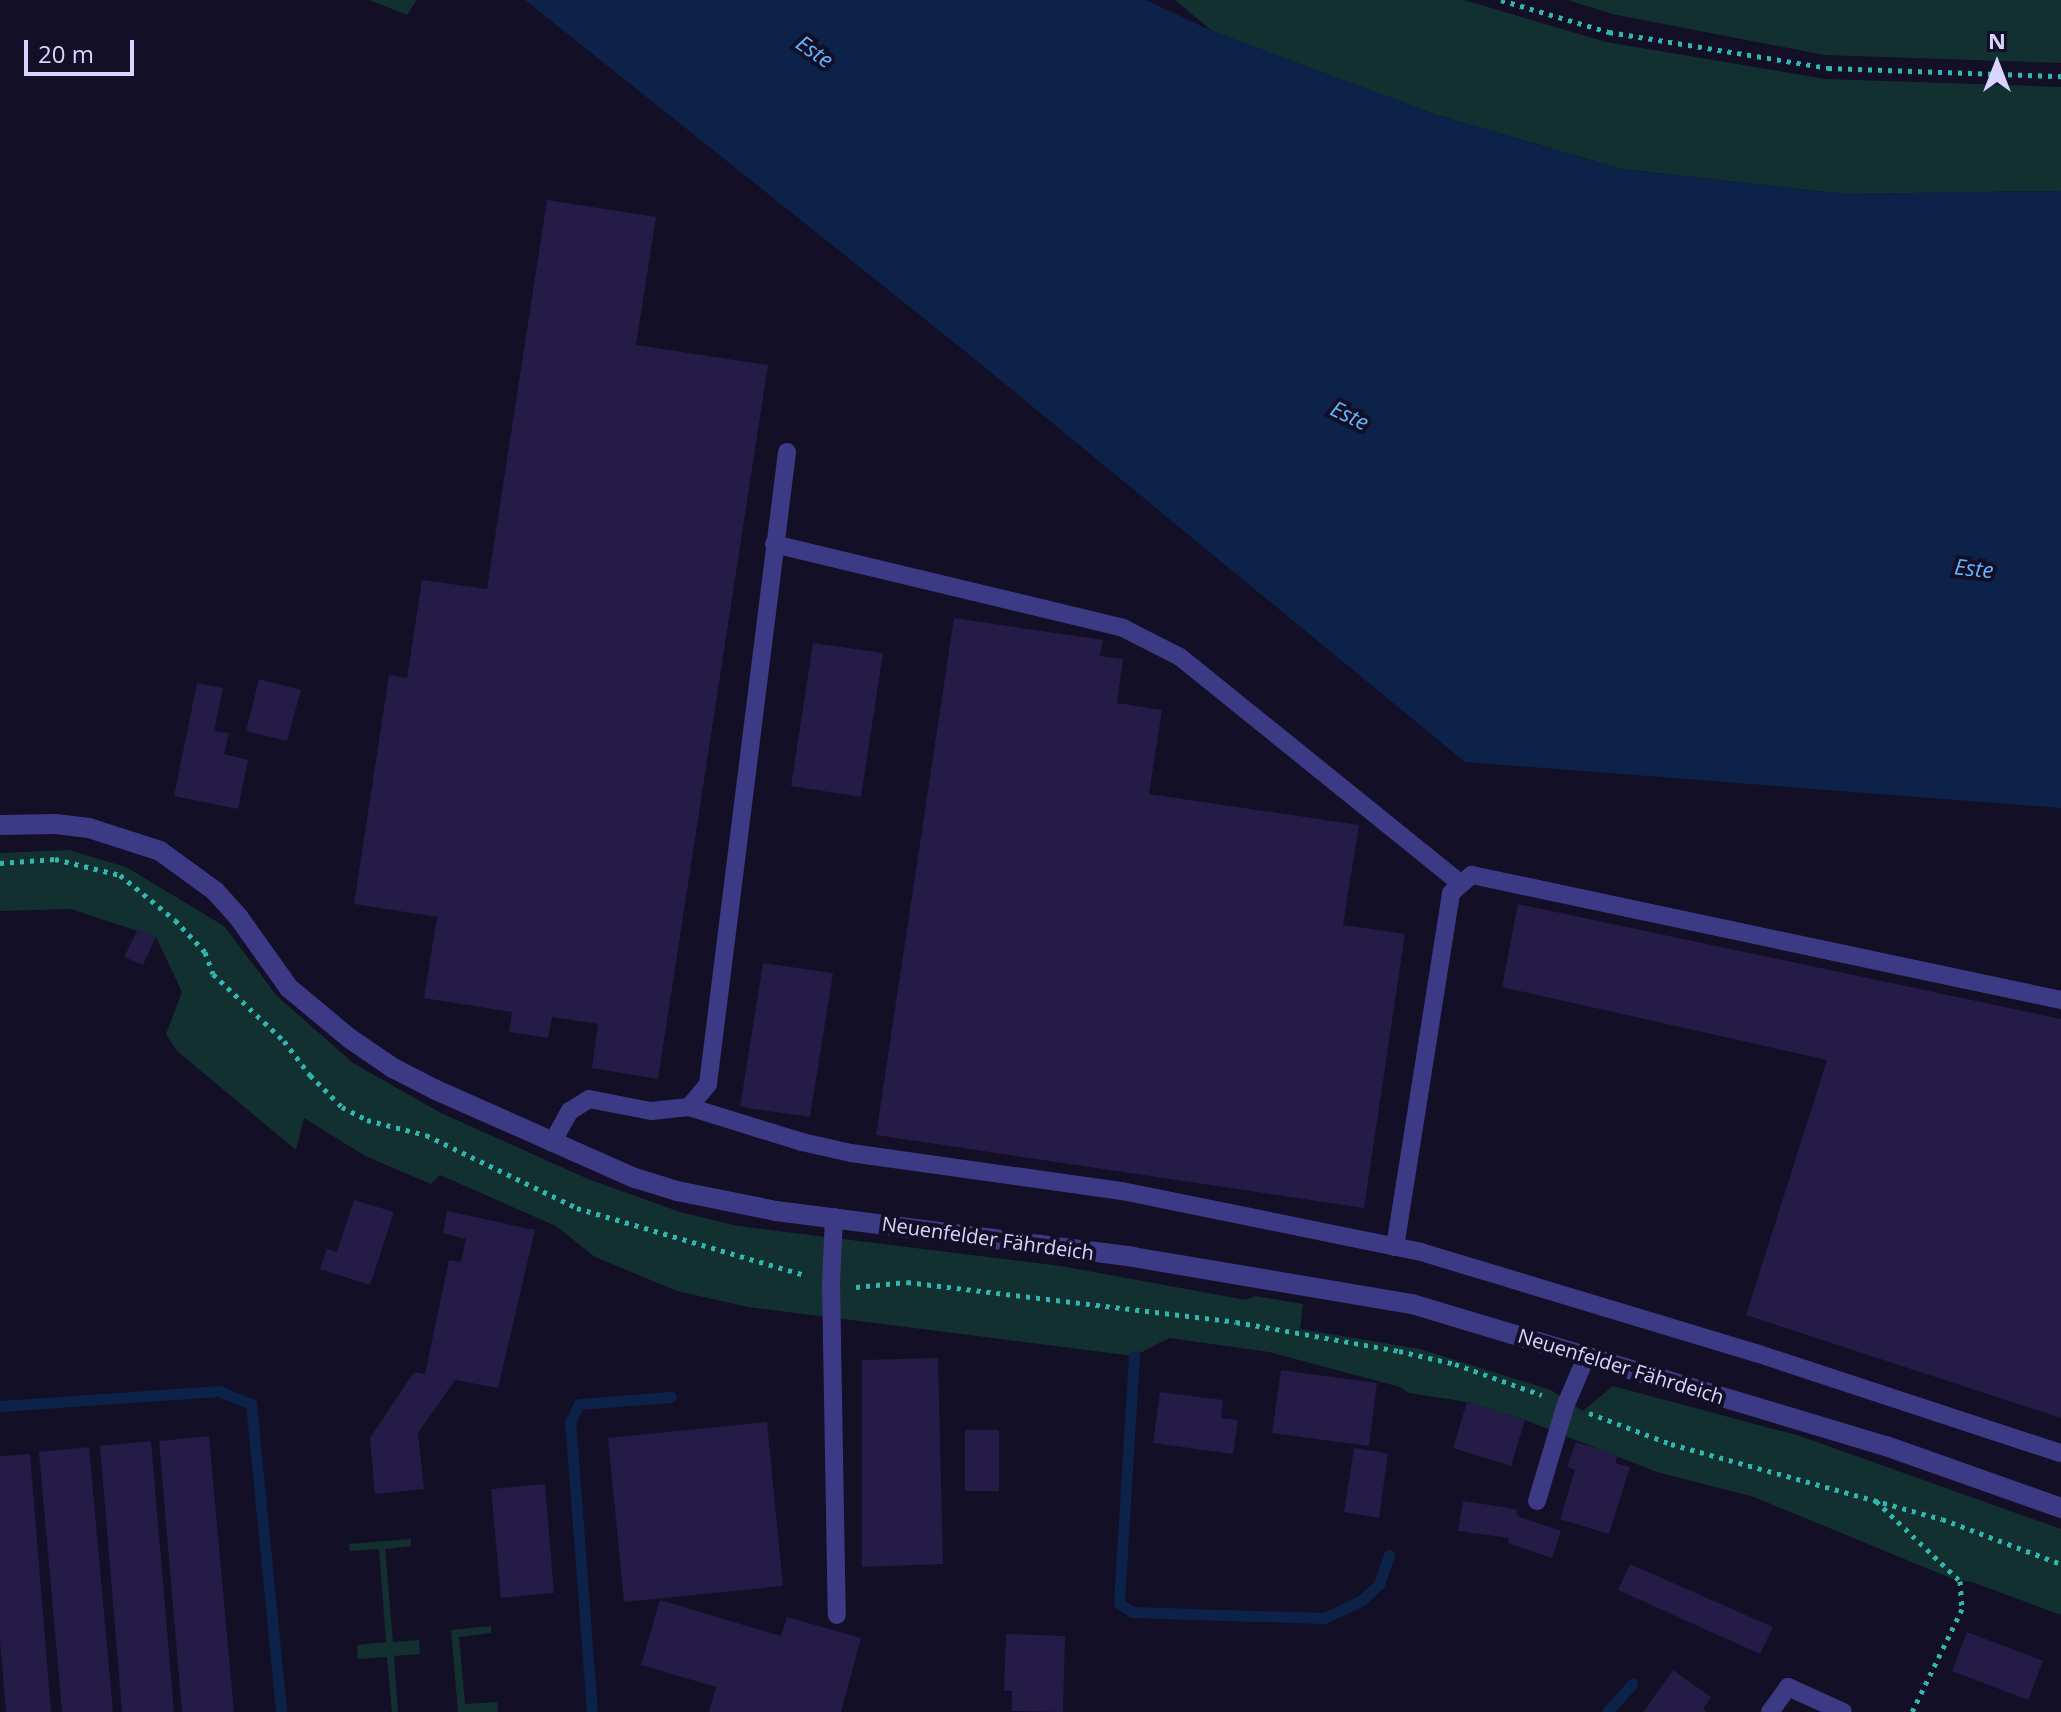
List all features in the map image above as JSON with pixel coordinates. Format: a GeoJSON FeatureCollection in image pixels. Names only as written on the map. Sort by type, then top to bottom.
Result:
{"type":"FeatureCollection","features":[{"type":"Feature","properties":{"kind":"street","name":"Neuenfelder Fährdeich"},"geometry":{"type":"LineString","coordinates":[[0,825],[56,824],[89,828],[160,851],[215,891],[239,918],[289,988],[349,1038],[393,1068],[552,1143],[677,1191],[762,1208],[1133,1257],[1326,1287],[1412,1304],[1886,1446],[2061,1508]]}},
{"type":"Feature","properties":{"kind":"lane"},"geometry":{"type":"LineString","coordinates":[[689,1107],[708,1084],[787,452]]}},
{"type":"Feature","properties":{"kind":"lane"},"geometry":{"type":"LineString","coordinates":[[774,544],[1123,628],[1180,657],[1461,884]]}},
{"type":"Feature","properties":{"kind":"lane"},"geometry":{"type":"LineString","coordinates":[[1395,1247],[1451,893],[1472,875],[2061,1000]]}},
{"type":"Feature","properties":{"kind":"lane"},"geometry":{"type":"LineString","coordinates":[[552,1143],[570,1111],[589,1099],[651,1111],[689,1107],[802,1142],[851,1153],[1122,1191],[1395,1247],[1575,1296],[2061,1453]]}},
{"type":"Feature","properties":{"kind":"lane"},"geometry":{"type":"LineString","coordinates":[[834,1217],[831,1283],[837,1615]]}},
{"type":"Feature","properties":{"kind":"lane"},"geometry":{"type":"LineString","coordinates":[[1537,1501],[1566,1404],[1587,1355]]}},
{"type":"Feature","properties":{"kind":"lane"},"geometry":{"type":"LineString","coordinates":[[1770,1712],[1788,1687],[1843,1712]]}},
{"type":"Feature","properties":{"kind":"path"},"geometry":{"type":"LineString","coordinates":[[1501,0],[1609,32],[1828,68],[2061,76]]}},
{"type":"Feature","properties":{"kind":"path"},"geometry":{"type":"LineString","coordinates":[[1875,1499],[1960,1581],[1962,1609],[1912,1712]]}},
{"type":"Feature","properties":{"kind":"green space"},"geometry":{"type":"Polygon","coordinates":[[[369,0],[417,0],[407,15],[369,0]]]}},
{"type":"Feature","properties":{"kind":"green space"},"geometry":{"type":"Polygon","coordinates":[[[1175,0],[1464,0],[1606,42],[1826,79],[2061,87],[2061,191],[1844,194],[1622,169],[1437,115],[1212,31],[1175,0]]]}},
{"type":"Feature","properties":{"kind":"green space"},"geometry":{"type":"Polygon","coordinates":[[[1568,0],[2061,0],[2061,63],[1824,55],[1612,14],[1568,0]]]}},
{"type":"Feature","properties":{"kind":"green space"},"geometry":{"type":"Polygon","coordinates":[[[69,850],[126,867],[224,926],[277,996],[353,1063],[441,1113],[588,1179],[680,1212],[738,1226],[1061,1266],[1246,1300],[1255,1296],[1303,1304],[1300,1329],[1420,1349],[1551,1390],[1583,1411],[1613,1386],[1800,1436],[2061,1529],[2061,1615],[1972,1582],[1953,1579],[1754,1497],[1657,1472],[1525,1420],[1467,1402],[1409,1393],[1400,1387],[1269,1352],[1169,1338],[1134,1356],[748,1307],[677,1291],[595,1257],[556,1226],[440,1175],[431,1184],[365,1156],[304,1118],[296,1150],[177,1051],[166,1034],[182,992],[156,937],[71,909],[0,911],[0,853],[69,850]]]}},
{"type":"Feature","properties":{"kind":"green space"},"geometry":{"type":"Polygon","coordinates":[[[411,1539],[411,1546],[385,1549],[393,1642],[419,1640],[420,1654],[394,1656],[398,1712],[392,1712],[387,1657],[358,1659],[357,1645],[386,1642],[379,1549],[350,1551],[349,1544],[411,1539]]]}},
{"type":"Feature","properties":{"kind":"green space"},"geometry":{"type":"Polygon","coordinates":[[[491,1626],[491,1633],[459,1637],[465,1704],[497,1702],[498,1712],[458,1712],[451,1630],[491,1626]]]}},
{"type":"Feature","properties":{"kind":"water","name":"Este"},"geometry":{"type":"Polygon","coordinates":[[[525,0],[1146,0],[1212,31],[1437,115],[1622,169],[1844,194],[2061,191],[2061,808],[1465,762],[971,356],[525,0]]]}},
{"type":"Feature","properties":{"kind":"building"},"geometry":{"type":"Polygon","coordinates":[[[547,200],[656,217],[636,345],[768,365],[658,1079],[592,1068],[598,1024],[552,1017],[548,1038],[509,1032],[512,1012],[424,998],[437,917],[354,904],[389,675],[407,678],[422,580],[487,589],[547,200]]]}},
{"type":"Feature","properties":{"kind":"building"},"geometry":{"type":"Polygon","coordinates":[[[954,618],[1103,640],[1100,656],[1123,659],[1117,703],[1162,710],[1149,794],[1359,825],[1343,925],[1405,934],[1364,1208],[876,1135],[954,618]]]}},
{"type":"Feature","properties":{"kind":"building"},"geometry":{"type":"Polygon","coordinates":[[[813,643],[883,653],[861,797],[791,786],[813,643]]]}},
{"type":"Feature","properties":{"kind":"building"},"geometry":{"type":"Polygon","coordinates":[[[259,679],[301,690],[287,741],[246,731],[259,679]]]}},
{"type":"Feature","properties":{"kind":"building"},"geometry":{"type":"Polygon","coordinates":[[[197,683],[223,688],[214,731],[229,733],[224,754],[248,760],[238,809],[174,796],[197,683]]]}},
{"type":"Feature","properties":{"kind":"building"},"geometry":{"type":"Polygon","coordinates":[[[1518,904],[2061,1019],[2061,1418],[1746,1315],[1827,1060],[1502,987],[1518,904]]]}},
{"type":"Feature","properties":{"kind":"building"},"geometry":{"type":"Polygon","coordinates":[[[138,929],[156,937],[143,965],[124,957],[138,929]]]}},
{"type":"Feature","properties":{"kind":"building"},"geometry":{"type":"Polygon","coordinates":[[[763,963],[833,973],[810,1117],[740,1107],[763,963]]]}},
{"type":"Feature","properties":{"kind":"building"},"geometry":{"type":"Polygon","coordinates":[[[354,1200],[394,1212],[370,1285],[320,1269],[327,1249],[337,1252],[354,1200]]]}},
{"type":"Feature","properties":{"kind":"building"},"geometry":{"type":"Polygon","coordinates":[[[447,1211],[535,1230],[498,1388],[455,1380],[418,1433],[424,1489],[375,1494],[370,1438],[414,1372],[425,1374],[449,1260],[461,1262],[466,1239],[443,1233],[447,1211]]]}},
{"type":"Feature","properties":{"kind":"building"},"geometry":{"type":"Polygon","coordinates":[[[938,1358],[943,1564],[862,1567],[862,1360],[938,1358]]]}},
{"type":"Feature","properties":{"kind":"building"},"geometry":{"type":"Polygon","coordinates":[[[1281,1370],[1377,1383],[1369,1446],[1272,1433],[1281,1370]]]}},
{"type":"Feature","properties":{"kind":"building"},"geometry":{"type":"Polygon","coordinates":[[[1160,1392],[1223,1400],[1221,1418],[1238,1420],[1233,1454],[1153,1443],[1160,1392]]]}},
{"type":"Feature","properties":{"kind":"building"},"geometry":{"type":"Polygon","coordinates":[[[1467,1402],[1525,1420],[1511,1466],[1453,1448],[1467,1402]]]}},
{"type":"Feature","properties":{"kind":"building"},"geometry":{"type":"Polygon","coordinates":[[[767,1422],[783,1586],[624,1602],[608,1438],[767,1422]]]}},
{"type":"Feature","properties":{"kind":"building"},"geometry":{"type":"Polygon","coordinates":[[[965,1430],[999,1430],[999,1491],[965,1491],[965,1430]]]}},
{"type":"Feature","properties":{"kind":"building"},"geometry":{"type":"Polygon","coordinates":[[[209,1436],[234,1712],[182,1712],[159,1441],[209,1436]]]}},
{"type":"Feature","properties":{"kind":"building"},"geometry":{"type":"Polygon","coordinates":[[[151,1441],[174,1712],[122,1712],[100,1446],[151,1441]]]}},
{"type":"Feature","properties":{"kind":"building"},"geometry":{"type":"Polygon","coordinates":[[[1576,1442],[1618,1455],[1615,1463],[1630,1467],[1609,1534],[1560,1519],[1575,1470],[1567,1467],[1576,1442]]]}},
{"type":"Feature","properties":{"kind":"building"},"geometry":{"type":"Polygon","coordinates":[[[89,1447],[113,1712],[62,1712],[39,1452],[89,1447]]]}},
{"type":"Feature","properties":{"kind":"building"},"geometry":{"type":"Polygon","coordinates":[[[1354,1448],[1388,1453],[1379,1518],[1344,1512],[1354,1448]]]}},
{"type":"Feature","properties":{"kind":"building"},"geometry":{"type":"Polygon","coordinates":[[[30,1454],[51,1712],[6,1712],[0,1641],[0,1456],[30,1454]]]}},
{"type":"Feature","properties":{"kind":"building"},"geometry":{"type":"Polygon","coordinates":[[[545,1484],[554,1593],[501,1598],[491,1489],[545,1484]]]}},
{"type":"Feature","properties":{"kind":"building"},"geometry":{"type":"Polygon","coordinates":[[[1463,1501],[1516,1509],[1517,1516],[1561,1531],[1552,1558],[1508,1543],[1509,1538],[1458,1531],[1463,1501]]]}},
{"type":"Feature","properties":{"kind":"building"},"geometry":{"type":"Polygon","coordinates":[[[1630,1564],[1773,1627],[1760,1654],[1618,1590],[1630,1564]]]}},
{"type":"Feature","properties":{"kind":"building"},"geometry":{"type":"Polygon","coordinates":[[[660,1600],[781,1636],[787,1617],[861,1638],[841,1712],[709,1712],[716,1687],[641,1665],[660,1600]]]}},
{"type":"Feature","properties":{"kind":"building"},"geometry":{"type":"Polygon","coordinates":[[[1967,1632],[2043,1661],[2028,1700],[1952,1671],[1967,1632]]]}},
{"type":"Feature","properties":{"kind":"building"},"geometry":{"type":"Polygon","coordinates":[[[1006,1634],[1065,1636],[1063,1712],[1012,1711],[1012,1691],[1004,1691],[1006,1634]]]}},
{"type":"Feature","properties":{"kind":"building"},"geometry":{"type":"Polygon","coordinates":[[[1673,1670],[1711,1697],[1703,1709],[1707,1712],[1643,1712],[1673,1670]]]}},
{"type":"Feature","properties":{"kind":"waterway"},"geometry":{"type":"LineString","coordinates":[[1134,1356],[1119,1603],[1132,1612],[1324,1618],[1361,1601],[1379,1584],[1389,1555]]}},
{"type":"Feature","properties":{"kind":"waterway"},"geometry":{"type":"LineString","coordinates":[[0,1406],[219,1391],[251,1404],[281,1712]]}},
{"type":"Feature","properties":{"kind":"waterway"},"geometry":{"type":"LineString","coordinates":[[592,1712],[570,1422],[579,1404],[671,1397]]}},
{"type":"Feature","properties":{"kind":"waterway"},"geometry":{"type":"LineString","coordinates":[[1607,1712],[1632,1684]]}}]}
